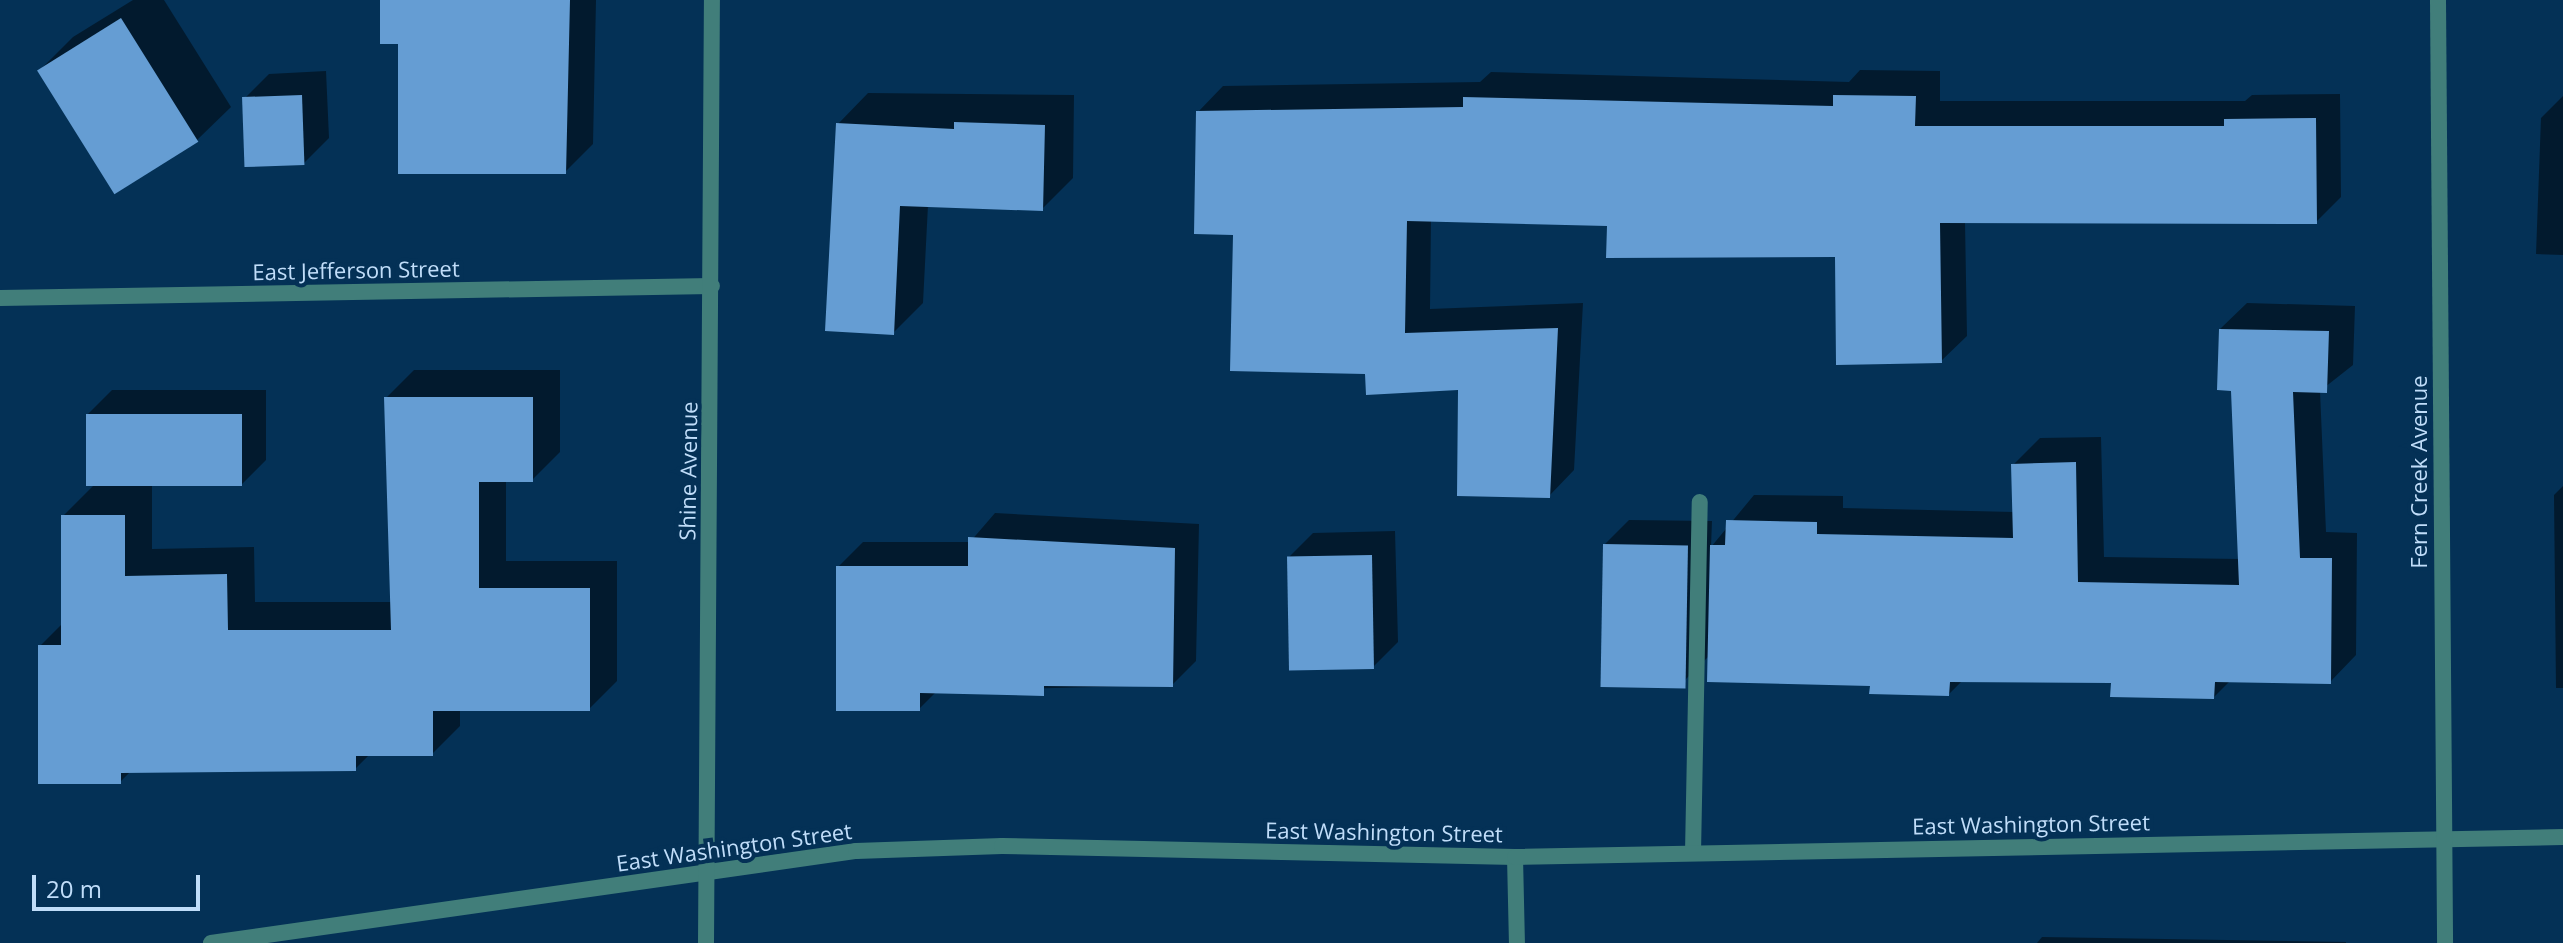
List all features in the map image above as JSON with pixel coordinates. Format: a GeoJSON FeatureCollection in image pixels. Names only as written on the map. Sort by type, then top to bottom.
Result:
{"type":"FeatureCollection","features":[{"type":"Feature","properties":{"kind":"street","name":"Shine Avenue"},"geometry":{"type":"LineString","coordinates":[[706,943],[704,873],[712,286],[712,0]]}},
{"type":"Feature","properties":{"kind":"street","name":"Fern Creek Avenue"},"geometry":{"type":"LineString","coordinates":[[2438,0],[2445,943]]}},
{"type":"Feature","properties":{"kind":"street","name":"East Jefferson Street"},"geometry":{"type":"LineString","coordinates":[[0,298],[712,286]]}},
{"type":"Feature","properties":{"kind":"street"},"geometry":{"type":"LineString","coordinates":[[1693,853],[1700,502]]}},
{"type":"Feature","properties":{"kind":"street","name":"East Washington Street"},"geometry":{"type":"LineString","coordinates":[[211,943],[856,851],[1002,846],[1515,857],[2563,837]]}},
{"type":"Feature","properties":{"kind":"street"},"geometry":{"type":"LineString","coordinates":[[1515,857],[1517,943]]}},
{"type":"Feature","properties":{"kind":"building"},"geometry":{"type":"Polygon","coordinates":[[[380,0],[570,0],[566,174],[398,174],[398,44],[380,44],[380,0]]]}},
{"type":"Feature","properties":{"kind":"building"},"geometry":{"type":"Polygon","coordinates":[[[121,18],[198,142],[114,194],[37,70],[121,18]]]}},
{"type":"Feature","properties":{"kind":"building"},"geometry":{"type":"Polygon","coordinates":[[[302,95],[304,165],[244,167],[242,97],[302,95]]]}},
{"type":"Feature","properties":{"kind":"building"},"geometry":{"type":"Polygon","coordinates":[[[1833,95],[1916,96],[1915,126],[2224,126],[2224,119],[2316,118],[2317,224],[1940,223],[1942,363],[1836,365],[1835,257],[1606,258],[1607,226],[1407,221],[1405,333],[1558,328],[1550,498],[1457,496],[1458,390],[1366,395],[1365,374],[1230,371],[1233,235],[1194,234],[1196,111],[1463,107],[1463,97],[1833,106],[1833,95]]]}},
{"type":"Feature","properties":{"kind":"building"},"geometry":{"type":"Polygon","coordinates":[[[954,122],[1045,125],[1043,211],[900,206],[894,335],[825,331],[836,123],[954,129],[954,122]]]}},
{"type":"Feature","properties":{"kind":"building"},"geometry":{"type":"Polygon","coordinates":[[[2219,329],[2329,331],[2327,393],[2293,392],[2300,558],[2332,558],[2331,684],[2215,682],[2214,699],[2110,697],[2111,683],[1950,682],[1949,696],[1869,694],[1870,686],[1707,682],[1710,545],[1725,545],[1726,520],[1817,522],[1817,534],[2013,538],[2011,464],[2076,462],[2078,582],[2239,585],[2231,391],[2217,390],[2219,329]]]}},
{"type":"Feature","properties":{"kind":"building"},"geometry":{"type":"Polygon","coordinates":[[[384,397],[533,397],[533,482],[479,482],[479,588],[590,588],[590,711],[433,711],[433,756],[356,756],[356,771],[121,773],[121,784],[38,784],[38,645],[61,645],[61,515],[125,515],[125,576],[227,574],[228,630],[391,630],[384,397]]]}},
{"type":"Feature","properties":{"kind":"building"},"geometry":{"type":"Polygon","coordinates":[[[86,414],[242,414],[242,486],[86,486],[86,414]]]}},
{"type":"Feature","properties":{"kind":"building"},"geometry":{"type":"Polygon","coordinates":[[[968,537],[1175,548],[1173,687],[1044,686],[1044,696],[920,693],[920,711],[836,711],[836,566],[968,566],[968,537]]]}},
{"type":"Feature","properties":{"kind":"building"},"geometry":{"type":"Polygon","coordinates":[[[1603,544],[1688,545],[1685,688],[1601,687],[1603,544]]]}},
{"type":"Feature","properties":{"kind":"building"},"geometry":{"type":"Polygon","coordinates":[[[1372,555],[1374,669],[1289,670],[1287,556],[1372,555]]]}}]}
